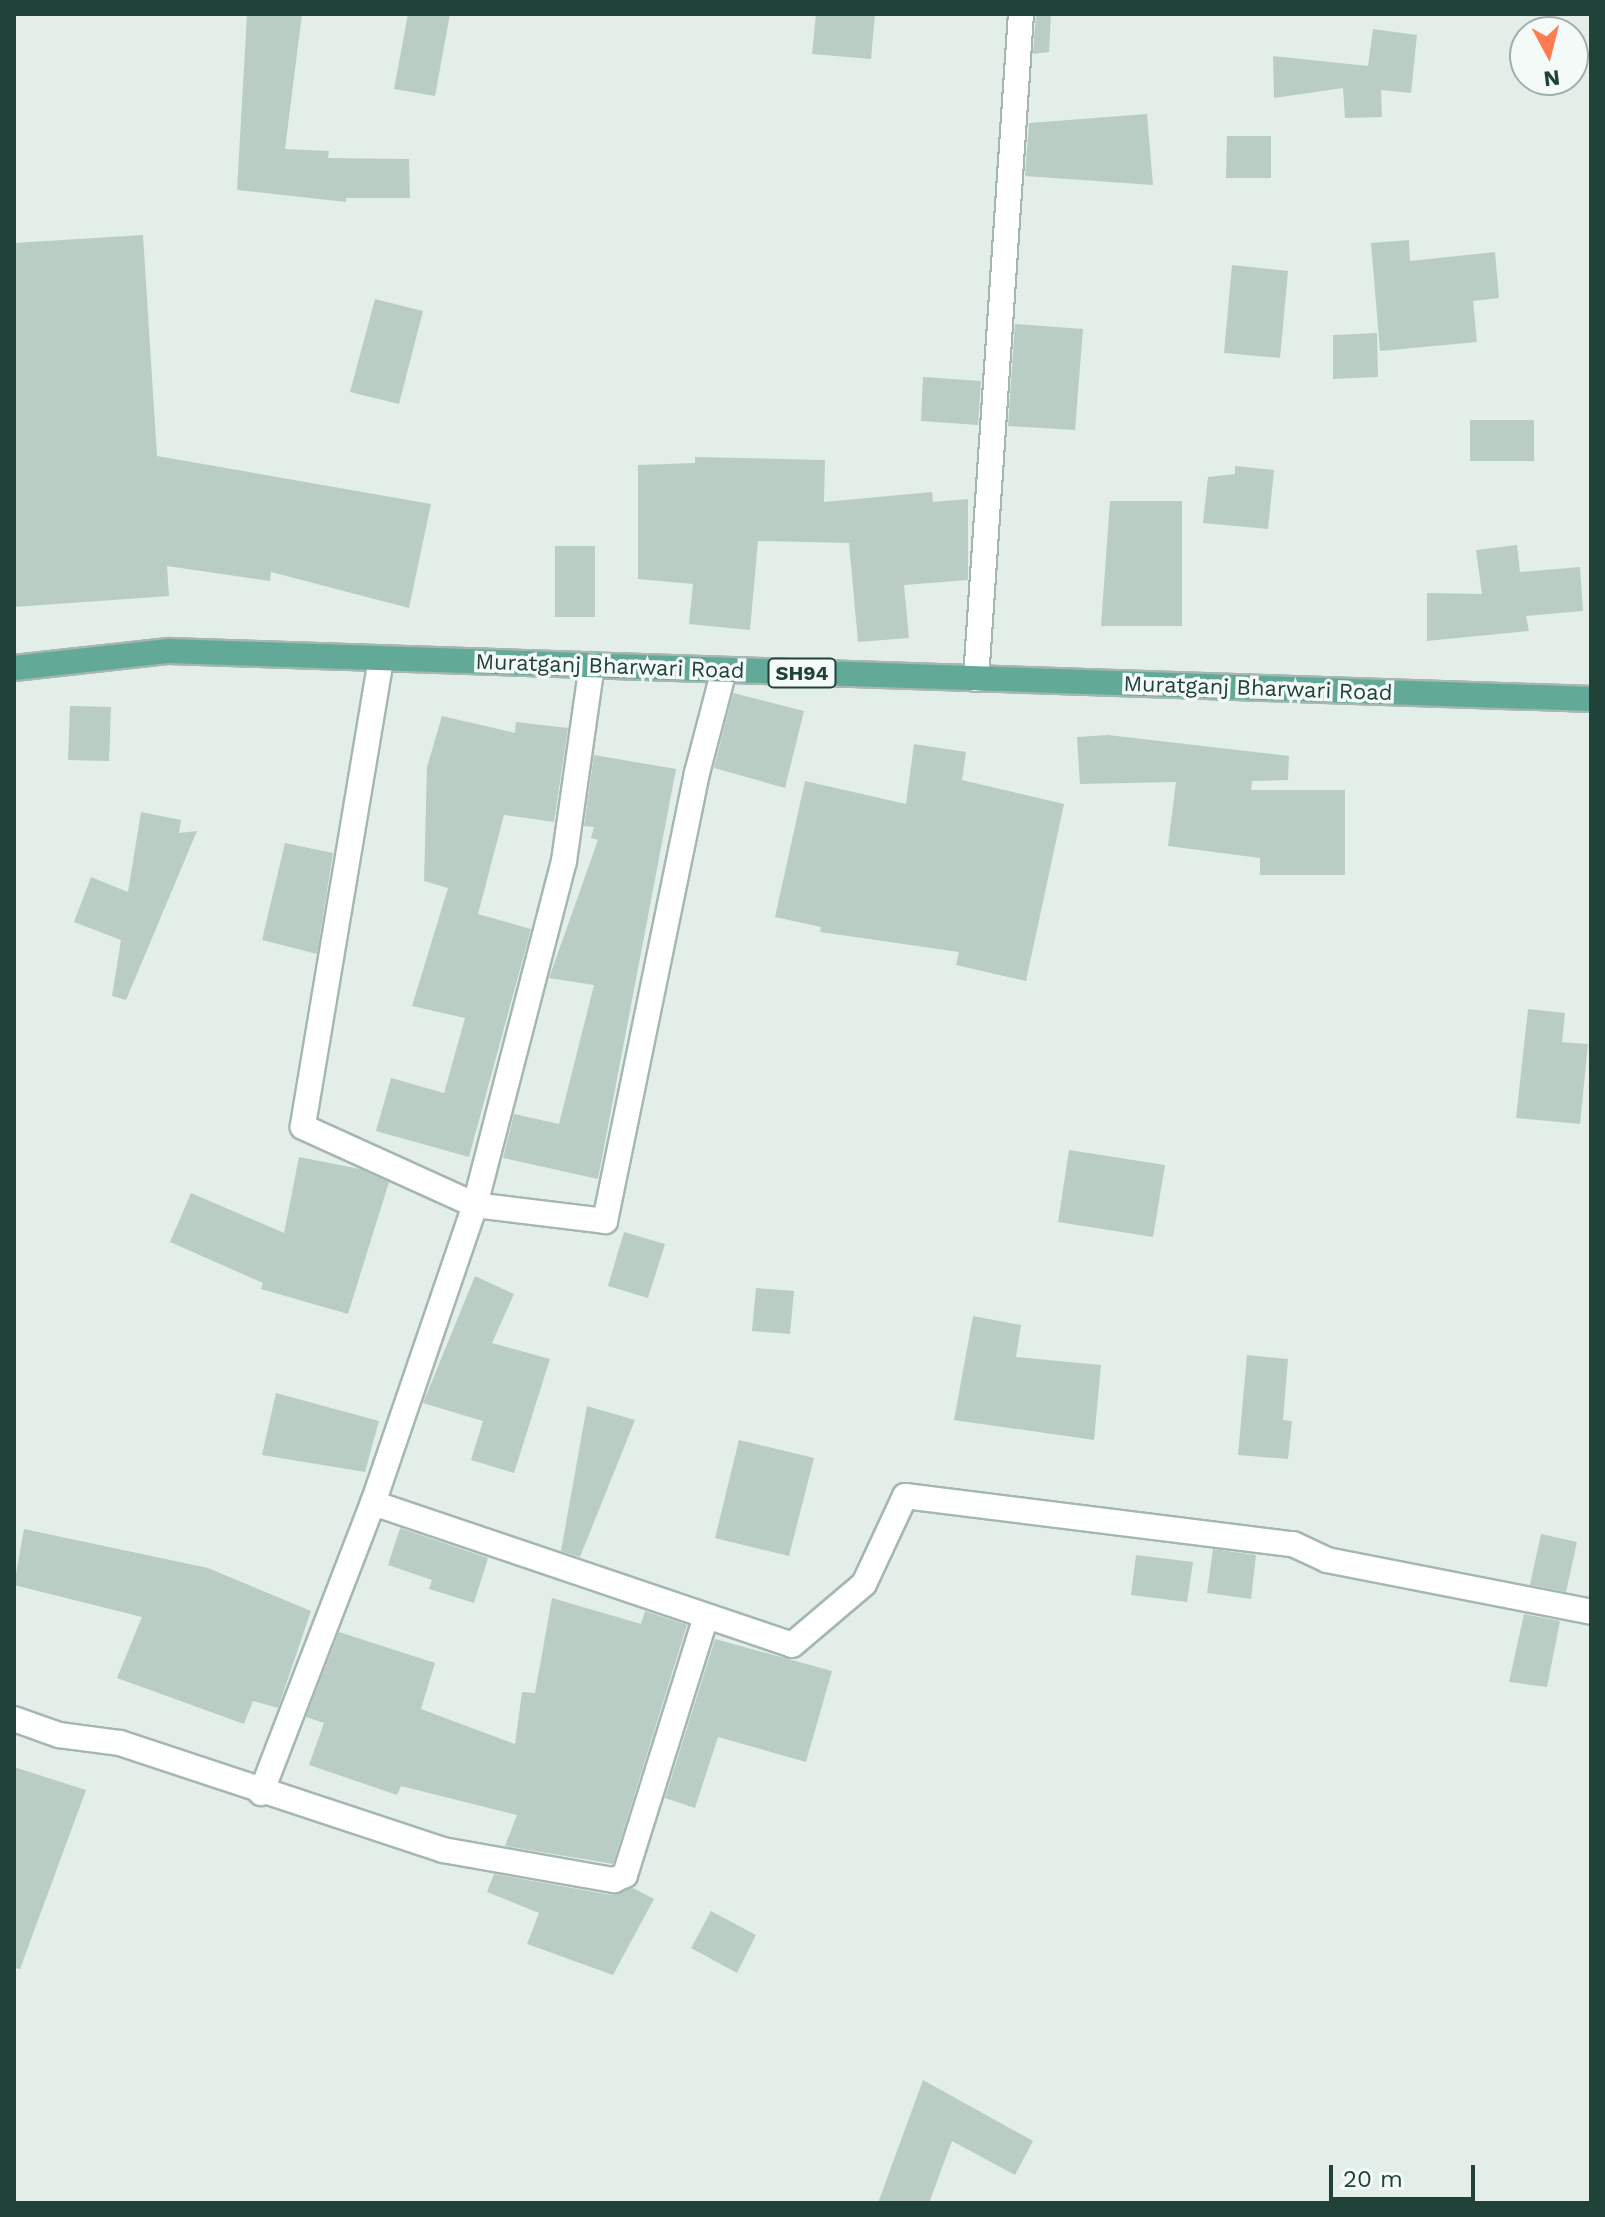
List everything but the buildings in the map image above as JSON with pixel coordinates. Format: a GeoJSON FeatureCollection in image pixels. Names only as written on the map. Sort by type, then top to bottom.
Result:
{"type":"FeatureCollection","features":[{"type":"Feature","properties":{"kind":"main road","name":"Muratganj Bharwari Road"},"geometry":{"type":"LineString","coordinates":[[14,668],[169,651],[1591,699]]}},
{"type":"Feature","properties":{"kind":"street"},"geometry":{"type":"LineString","coordinates":[[976,679],[1021,14]]}},
{"type":"Feature","properties":{"kind":"street"},"geometry":{"type":"LineString","coordinates":[[381,659],[303,1127],[475,1205],[605,1221],[697,773],[724,670]]}},
{"type":"Feature","properties":{"kind":"street"},"geometry":{"type":"LineString","coordinates":[[261,1793],[373,1503],[475,1205],[564,861],[592,665]]}},
{"type":"Feature","properties":{"kind":"street"},"geometry":{"type":"LineString","coordinates":[[373,1503],[705,1620],[792,1645],[864,1584],[905,1496],[1293,1544],[1327,1560],[1591,1612]]}},
{"type":"Feature","properties":{"kind":"street"},"geometry":{"type":"LineString","coordinates":[[14,1719],[59,1735],[120,1743],[261,1793],[443,1850],[614,1880],[625,1875],[705,1620]]}}]}
